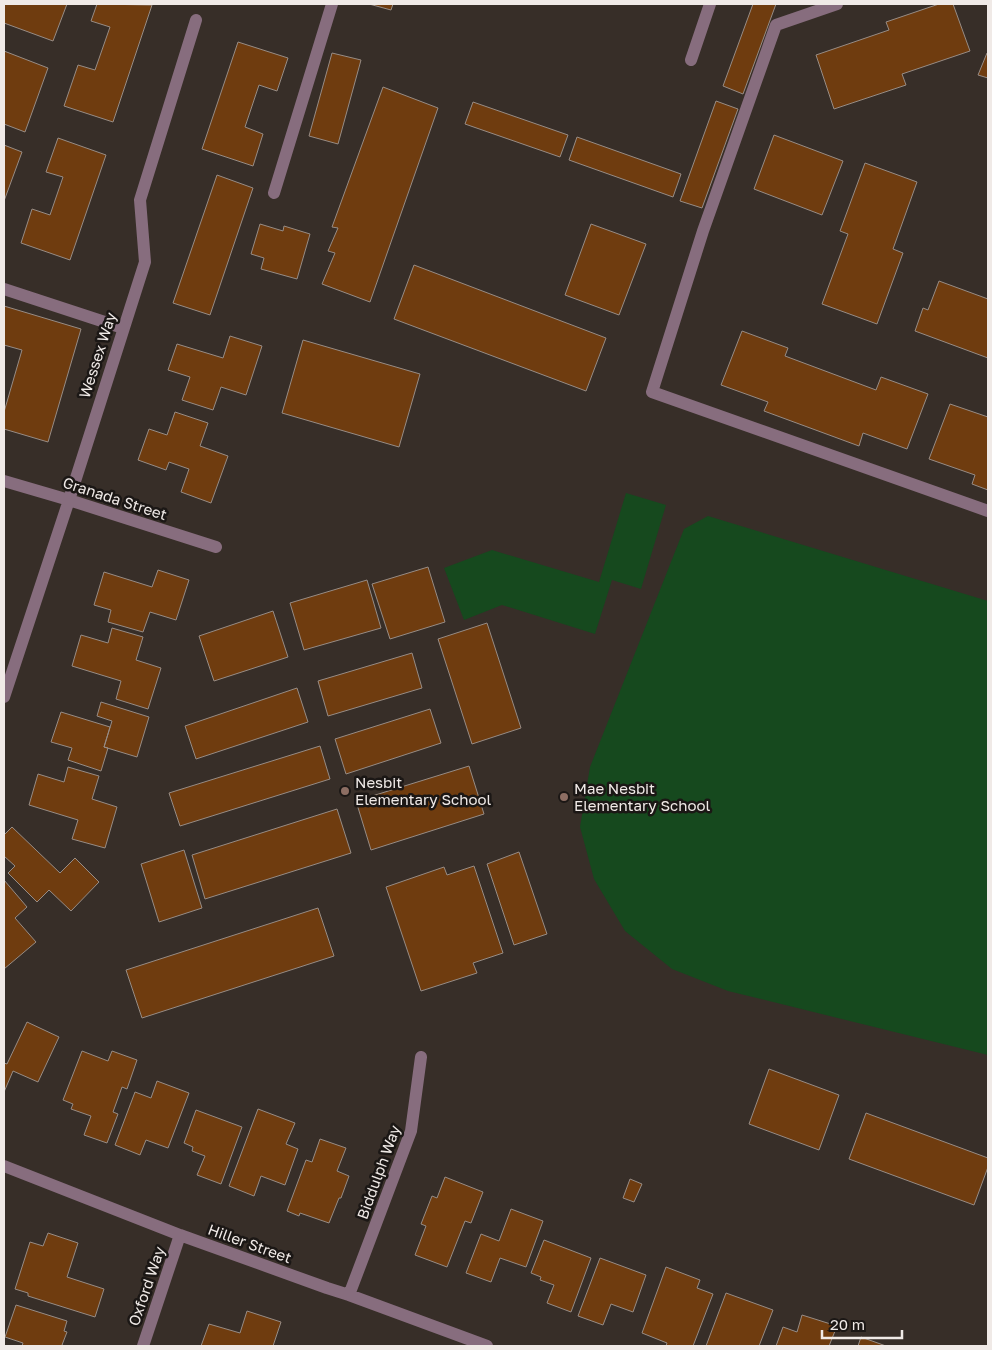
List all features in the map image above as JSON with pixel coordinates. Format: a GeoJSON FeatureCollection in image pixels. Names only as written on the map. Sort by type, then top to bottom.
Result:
{"type":"FeatureCollection","features":[{"type":"Feature","properties":{"kind":"street"},"geometry":{"type":"LineString","coordinates":[[274,193],[332,4]]}},
{"type":"Feature","properties":{"kind":"street"},"geometry":{"type":"LineString","coordinates":[[691,60],[710,4]]}},
{"type":"Feature","properties":{"kind":"street"},"geometry":{"type":"LineString","coordinates":[[837,4],[776,25],[703,231],[652,392],[988,511]]}},
{"type":"Feature","properties":{"kind":"street","name":"Wessex Way"},"geometry":{"type":"LineString","coordinates":[[4,697],[145,262],[140,200],[196,20]]}},
{"type":"Feature","properties":{"kind":"street"},"geometry":{"type":"LineString","coordinates":[[4,289],[123,328]]}},
{"type":"Feature","properties":{"kind":"street","name":"Granada Street"},"geometry":{"type":"LineString","coordinates":[[4,481],[216,547]]}},
{"type":"Feature","properties":{"kind":"street","name":"Biddulph Way"},"geometry":{"type":"LineString","coordinates":[[349,1295],[412,1131],[421,1057]]}},
{"type":"Feature","properties":{"kind":"street","name":"Hiller Street"},"geometry":{"type":"LineString","coordinates":[[4,1166],[180,1235],[349,1295],[473,1344],[487,1346]]}},
{"type":"Feature","properties":{"kind":"street","name":"Oxford Way"},"geometry":{"type":"LineString","coordinates":[[143,1346],[180,1235]]}},
{"type":"Feature","properties":{"kind":"green space"},"geometry":{"type":"Polygon","coordinates":[[[626,493],[666,505],[641,589],[612,580],[595,634],[502,605],[464,620],[444,568],[492,550],[599,582],[626,493]]]}},
{"type":"Feature","properties":{"kind":"green space"},"geometry":{"type":"Polygon","coordinates":[[[708,516],[988,601],[988,1055],[728,991],[672,969],[625,931],[594,879],[580,827],[590,767],[684,529],[708,516]]]}},
{"type":"Feature","properties":{"kind":"building"},"geometry":{"type":"Polygon","coordinates":[[[4,4],[67,4],[53,41],[4,23],[4,4]]]}},
{"type":"Feature","properties":{"kind":"building"},"geometry":{"type":"Polygon","coordinates":[[[97,4],[152,5],[113,122],[64,106],[78,65],[95,70],[110,27],[91,21],[97,4]]]}},
{"type":"Feature","properties":{"kind":"building"},"geometry":{"type":"Polygon","coordinates":[[[369,4],[393,4],[391,10],[369,4]]]}},
{"type":"Feature","properties":{"kind":"building"},"geometry":{"type":"Polygon","coordinates":[[[753,4],[776,4],[743,94],[723,86],[753,4]]]}},
{"type":"Feature","properties":{"kind":"building"},"geometry":{"type":"Polygon","coordinates":[[[939,4],[953,4],[970,51],[902,74],[906,85],[834,109],[816,55],[889,30],[886,22],[939,4]]]}},
{"type":"Feature","properties":{"kind":"building"},"geometry":{"type":"Polygon","coordinates":[[[238,42],[288,58],[277,91],[259,85],[245,127],[263,134],[253,166],[202,149],[238,42]]]}},
{"type":"Feature","properties":{"kind":"building"},"geometry":{"type":"Polygon","coordinates":[[[4,51],[48,68],[25,132],[4,124],[4,51]]]}},
{"type":"Feature","properties":{"kind":"building"},"geometry":{"type":"Polygon","coordinates":[[[332,53],[361,60],[338,144],[309,136],[332,53]]]}},
{"type":"Feature","properties":{"kind":"building"},"geometry":{"type":"Polygon","coordinates":[[[988,53],[988,78],[978,75],[988,53]]]}},
{"type":"Feature","properties":{"kind":"building"},"geometry":{"type":"Polygon","coordinates":[[[383,87],[438,108],[370,302],[322,284],[335,253],[328,251],[338,228],[332,227],[383,87]]]}},
{"type":"Feature","properties":{"kind":"building"},"geometry":{"type":"Polygon","coordinates":[[[716,101],[738,109],[702,208],[680,201],[716,101]]]}},
{"type":"Feature","properties":{"kind":"building"},"geometry":{"type":"Polygon","coordinates":[[[473,102],[568,135],[560,157],[465,124],[473,102]]]}},
{"type":"Feature","properties":{"kind":"building"},"geometry":{"type":"Polygon","coordinates":[[[774,135],[843,161],[822,215],[754,189],[774,135]]]}},
{"type":"Feature","properties":{"kind":"building"},"geometry":{"type":"Polygon","coordinates":[[[577,137],[681,174],[673,197],[569,160],[577,137]]]}},
{"type":"Feature","properties":{"kind":"building"},"geometry":{"type":"Polygon","coordinates":[[[58,138],[106,155],[70,260],[21,243],[32,209],[50,215],[63,177],[46,172],[58,138]]]}},
{"type":"Feature","properties":{"kind":"building"},"geometry":{"type":"Polygon","coordinates":[[[4,145],[22,152],[4,201],[4,145]]]}},
{"type":"Feature","properties":{"kind":"building"},"geometry":{"type":"Polygon","coordinates":[[[865,163],[917,182],[893,249],[903,253],[877,324],[822,304],[848,234],[840,231],[865,163]]]}},
{"type":"Feature","properties":{"kind":"building"},"geometry":{"type":"Polygon","coordinates":[[[217,175],[253,188],[210,315],[173,303],[217,175]]]}},
{"type":"Feature","properties":{"kind":"building"},"geometry":{"type":"Polygon","coordinates":[[[260,224],[283,231],[284,226],[310,234],[297,279],[261,269],[264,258],[251,254],[260,224]]]}},
{"type":"Feature","properties":{"kind":"building"},"geometry":{"type":"Polygon","coordinates":[[[591,224],[646,244],[619,315],[565,295],[591,224]]]}},
{"type":"Feature","properties":{"kind":"building"},"geometry":{"type":"Polygon","coordinates":[[[414,265],[606,338],[586,391],[394,319],[414,265]]]}},
{"type":"Feature","properties":{"kind":"building"},"geometry":{"type":"Polygon","coordinates":[[[939,281],[988,299],[988,358],[915,331],[923,308],[928,310],[939,281]]]}},
{"type":"Feature","properties":{"kind":"building"},"geometry":{"type":"Polygon","coordinates":[[[4,306],[81,329],[48,442],[4,429],[4,412],[22,350],[4,345],[4,306]]]}},
{"type":"Feature","properties":{"kind":"building"},"geometry":{"type":"Polygon","coordinates":[[[742,331],[788,348],[785,356],[876,390],[881,377],[928,394],[907,449],[863,433],[859,446],[764,411],[768,402],[721,385],[742,331]]]}},
{"type":"Feature","properties":{"kind":"building"},"geometry":{"type":"Polygon","coordinates":[[[230,336],[262,346],[246,395],[221,387],[213,410],[182,400],[190,377],[168,370],[177,344],[223,358],[230,336]]]}},
{"type":"Feature","properties":{"kind":"building"},"geometry":{"type":"Polygon","coordinates":[[[303,340],[420,374],[399,447],[282,413],[303,340]]]}},
{"type":"Feature","properties":{"kind":"building"},"geometry":{"type":"Polygon","coordinates":[[[950,404],[988,417],[988,490],[972,484],[975,475],[929,459],[950,404]]]}},
{"type":"Feature","properties":{"kind":"building"},"geometry":{"type":"Polygon","coordinates":[[[175,412],[208,423],[200,446],[228,456],[211,503],[181,492],[189,469],[169,462],[166,470],[138,460],[149,429],[167,435],[175,412]]]}},
{"type":"Feature","properties":{"kind":"building"},"geometry":{"type":"Polygon","coordinates":[[[428,567],[445,622],[390,639],[372,584],[428,567]]]}},
{"type":"Feature","properties":{"kind":"building"},"geometry":{"type":"Polygon","coordinates":[[[158,570],[189,580],[176,620],[150,612],[143,632],[108,622],[111,610],[94,605],[104,572],[152,587],[158,570]]]}},
{"type":"Feature","properties":{"kind":"building"},"geometry":{"type":"Polygon","coordinates":[[[367,580],[381,628],[304,650],[290,603],[367,580]]]}},
{"type":"Feature","properties":{"kind":"building"},"geometry":{"type":"Polygon","coordinates":[[[273,611],[288,657],[214,681],[199,636],[273,611]]]}},
{"type":"Feature","properties":{"kind":"building"},"geometry":{"type":"Polygon","coordinates":[[[487,623],[521,728],[472,744],[438,639],[487,623]]]}},
{"type":"Feature","properties":{"kind":"building"},"geometry":{"type":"Polygon","coordinates":[[[112,628],[143,637],[136,660],[161,668],[148,709],[116,699],[121,681],[72,666],[81,635],[108,643],[112,628]]]}},
{"type":"Feature","properties":{"kind":"building"},"geometry":{"type":"Polygon","coordinates":[[[412,653],[422,688],[328,716],[318,681],[412,653]]]}},
{"type":"Feature","properties":{"kind":"building"},"geometry":{"type":"Polygon","coordinates":[[[297,688],[308,722],[196,759],[185,726],[297,688]]]}},
{"type":"Feature","properties":{"kind":"building"},"geometry":{"type":"Polygon","coordinates":[[[101,702],[149,717],[137,757],[104,747],[112,721],[97,716],[101,702]]]}},
{"type":"Feature","properties":{"kind":"building"},"geometry":{"type":"Polygon","coordinates":[[[430,709],[441,743],[346,774],[335,739],[430,709]]]}},
{"type":"Feature","properties":{"kind":"building"},"geometry":{"type":"Polygon","coordinates":[[[61,712],[110,727],[104,747],[108,748],[101,771],[68,760],[72,748],[51,742],[61,712]]]}},
{"type":"Feature","properties":{"kind":"building"},"geometry":{"type":"Polygon","coordinates":[[[320,746],[330,779],[180,826],[169,793],[320,746]]]}},
{"type":"Feature","properties":{"kind":"building"},"geometry":{"type":"Polygon","coordinates":[[[469,766],[484,814],[371,850],[356,801],[469,766]]]}},
{"type":"Feature","properties":{"kind":"building"},"geometry":{"type":"Polygon","coordinates":[[[68,767],[99,776],[92,799],[117,807],[105,848],[72,839],[78,820],[29,805],[38,774],[64,782],[68,767]]]}},
{"type":"Feature","properties":{"kind":"building"},"geometry":{"type":"Polygon","coordinates":[[[337,809],[351,853],[205,899],[192,855],[337,809]]]}},
{"type":"Feature","properties":{"kind":"building"},"geometry":{"type":"Polygon","coordinates":[[[12,827],[60,873],[75,858],[99,882],[71,911],[49,890],[37,902],[8,873],[15,866],[4,856],[4,835],[12,827]]]}},
{"type":"Feature","properties":{"kind":"building"},"geometry":{"type":"Polygon","coordinates":[[[184,850],[202,908],[159,922],[141,864],[184,850]]]}},
{"type":"Feature","properties":{"kind":"building"},"geometry":{"type":"Polygon","coordinates":[[[519,852],[547,934],[514,945],[487,864],[519,852]]]}},
{"type":"Feature","properties":{"kind":"building"},"geometry":{"type":"Polygon","coordinates":[[[474,866],[503,953],[473,963],[477,973],[421,991],[386,887],[444,867],[447,875],[474,866]]]}},
{"type":"Feature","properties":{"kind":"building"},"geometry":{"type":"Polygon","coordinates":[[[4,880],[27,907],[15,918],[36,942],[4,969],[4,880]]]}},
{"type":"Feature","properties":{"kind":"building"},"geometry":{"type":"Polygon","coordinates":[[[318,908],[334,956],[142,1018],[126,970],[318,908]]]}},
{"type":"Feature","properties":{"kind":"building"},"geometry":{"type":"Polygon","coordinates":[[[27,1022],[59,1037],[38,1082],[13,1071],[4,1092],[4,1063],[7,1064],[27,1022]]]}},
{"type":"Feature","properties":{"kind":"building"},"geometry":{"type":"Polygon","coordinates":[[[82,1051],[108,1061],[112,1051],[137,1060],[127,1089],[122,1087],[113,1112],[118,1114],[107,1143],[84,1135],[91,1116],[71,1109],[73,1104],[63,1100],[82,1051]]]}},
{"type":"Feature","properties":{"kind":"building"},"geometry":{"type":"Polygon","coordinates":[[[769,1069],[839,1095],[819,1150],[749,1124],[769,1069]]]}},
{"type":"Feature","properties":{"kind":"building"},"geometry":{"type":"Polygon","coordinates":[[[157,1081],[189,1093],[168,1148],[146,1140],[140,1155],[115,1145],[135,1092],[151,1098],[157,1081]]]}},
{"type":"Feature","properties":{"kind":"building"},"geometry":{"type":"Polygon","coordinates":[[[258,1109],[295,1123],[286,1144],[298,1149],[285,1185],[261,1176],[254,1196],[229,1186],[258,1109]]]}},
{"type":"Feature","properties":{"kind":"building"},"geometry":{"type":"Polygon","coordinates":[[[196,1110],[242,1127],[221,1184],[197,1175],[205,1156],[192,1151],[193,1147],[184,1143],[196,1110]]]}},
{"type":"Feature","properties":{"kind":"building"},"geometry":{"type":"Polygon","coordinates":[[[866,1113],[988,1158],[988,1167],[974,1205],[849,1159],[866,1113]]]}},
{"type":"Feature","properties":{"kind":"building"},"geometry":{"type":"Polygon","coordinates":[[[320,1139],[346,1148],[337,1171],[349,1176],[329,1223],[300,1213],[299,1216],[287,1211],[306,1160],[312,1162],[320,1139]]]}},
{"type":"Feature","properties":{"kind":"building"},"geometry":{"type":"Polygon","coordinates":[[[445,1177],[483,1192],[471,1223],[465,1221],[447,1267],[415,1255],[426,1226],[421,1224],[432,1196],[437,1198],[445,1177]]]}},
{"type":"Feature","properties":{"kind":"building"},"geometry":{"type":"Polygon","coordinates":[[[630,1179],[642,1184],[634,1202],[623,1198],[630,1179]]]}},
{"type":"Feature","properties":{"kind":"building"},"geometry":{"type":"Polygon","coordinates":[[[511,1209],[543,1221],[526,1267],[500,1258],[491,1282],[466,1273],[481,1234],[499,1241],[511,1209]]]}},
{"type":"Feature","properties":{"kind":"building"},"geometry":{"type":"Polygon","coordinates":[[[48,1233],[78,1243],[67,1277],[104,1289],[95,1317],[28,1296],[28,1293],[15,1289],[30,1242],[43,1246],[48,1233]]]}},
{"type":"Feature","properties":{"kind":"building"},"geometry":{"type":"Polygon","coordinates":[[[544,1240],[591,1258],[571,1312],[547,1303],[554,1285],[540,1280],[541,1277],[531,1273],[544,1240]]]}},
{"type":"Feature","properties":{"kind":"building"},"geometry":{"type":"Polygon","coordinates":[[[600,1258],[646,1275],[633,1312],[611,1304],[603,1325],[578,1316],[600,1258]]]}},
{"type":"Feature","properties":{"kind":"building"},"geometry":{"type":"Polygon","coordinates":[[[666,1267],[700,1280],[697,1288],[713,1294],[693,1346],[666,1346],[667,1343],[642,1333],[666,1267]]]}},
{"type":"Feature","properties":{"kind":"building"},"geometry":{"type":"Polygon","coordinates":[[[726,1293],[773,1310],[759,1346],[706,1346],[726,1293]]]}},
{"type":"Feature","properties":{"kind":"building"},"geometry":{"type":"Polygon","coordinates":[[[16,1305],[67,1321],[64,1331],[67,1332],[62,1345],[65,1346],[22,1346],[23,1343],[5,1337],[16,1305]]]}},
{"type":"Feature","properties":{"kind":"building"},"geometry":{"type":"Polygon","coordinates":[[[247,1311],[281,1322],[273,1346],[201,1346],[209,1324],[240,1333],[247,1311]]]}},
{"type":"Feature","properties":{"kind":"building"},"geometry":{"type":"Polygon","coordinates":[[[802,1315],[837,1326],[829,1346],[776,1346],[783,1327],[797,1332],[802,1315]]]}},
{"type":"Feature","properties":{"kind":"building"},"geometry":{"type":"Polygon","coordinates":[[[861,1337],[886,1346],[858,1346],[861,1337]]]}},
{"type":"Feature","properties":{"kind":"place","name":"Nesbit Elementary School"},"geometry":{"type":"Point","coordinates":[345,791]}},
{"type":"Feature","properties":{"kind":"place","name":"Mae Nesbit Elementary School"},"geometry":{"type":"Point","coordinates":[564,797]}}]}
